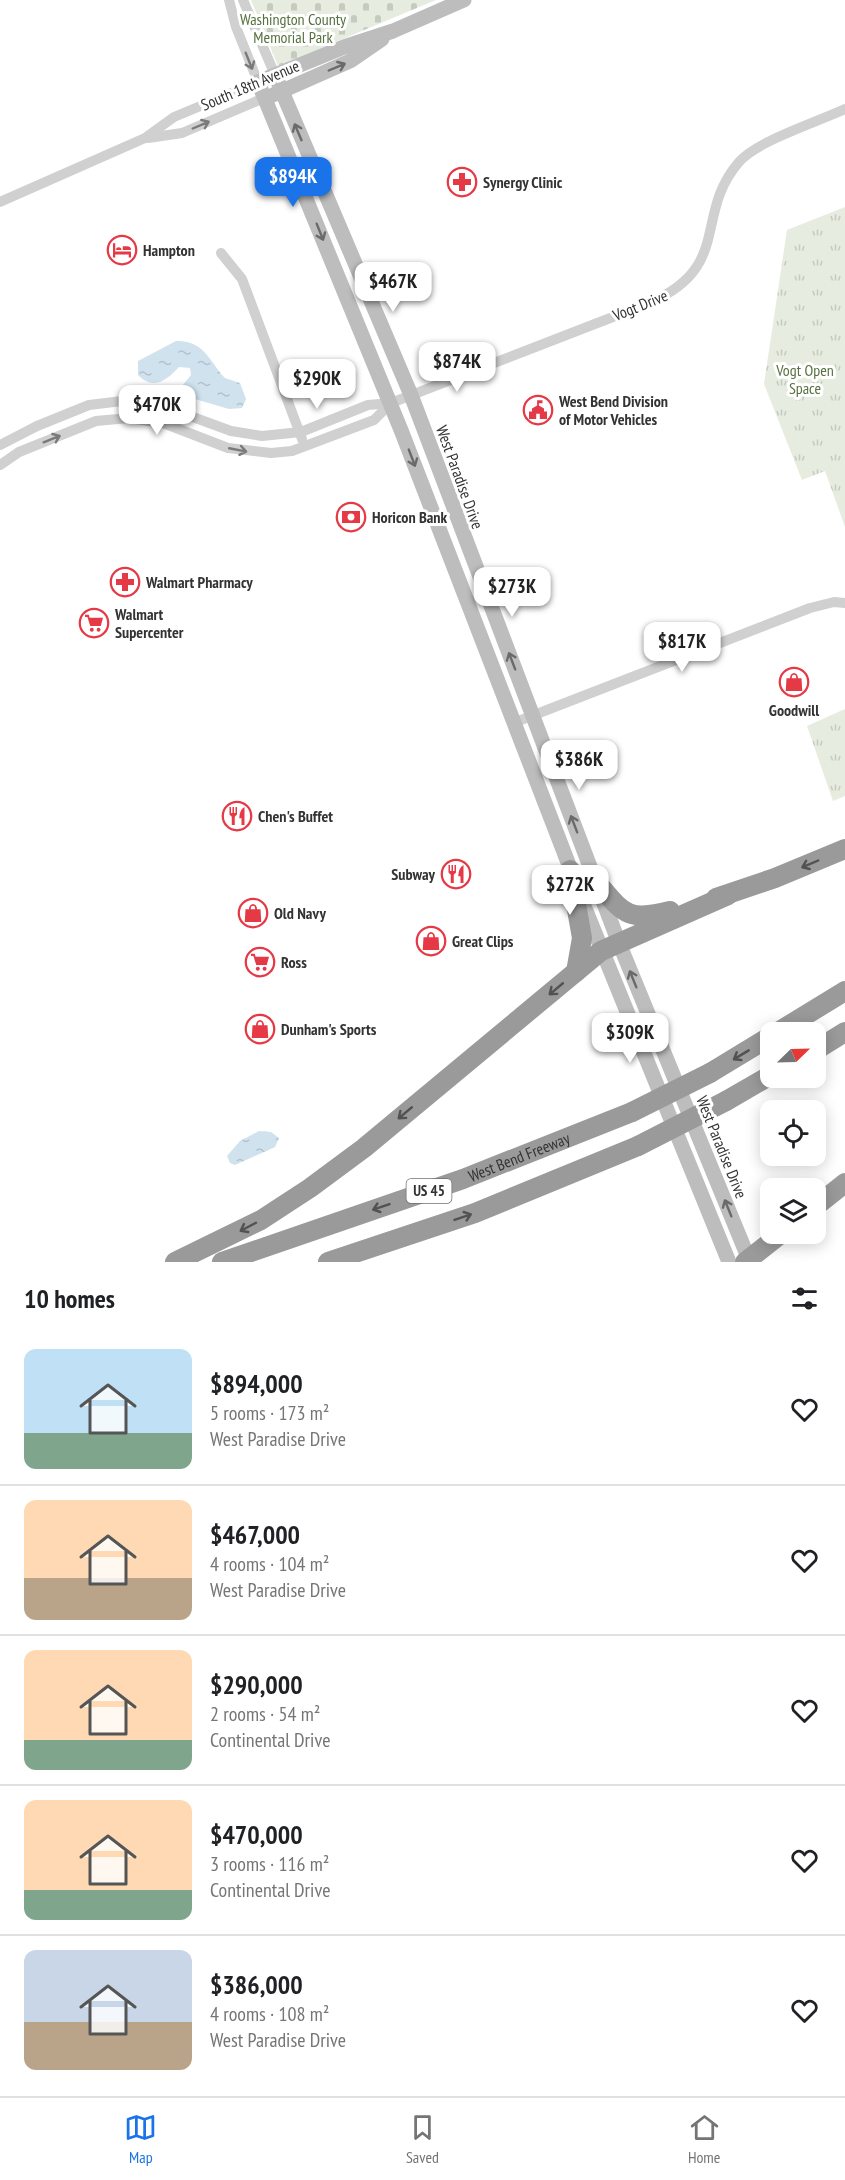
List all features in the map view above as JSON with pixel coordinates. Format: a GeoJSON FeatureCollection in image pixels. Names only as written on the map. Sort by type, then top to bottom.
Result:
{"type":"FeatureCollection","features":[{"type":"Feature","properties":{"kind":"highway"},"geometry":{"type":"LineString","coordinates":[[175,1262],[254,1224],[310,1188],[364,1148],[576,972],[610,947],[728,895],[845,849]]}},
{"type":"Feature","properties":{"kind":"highway"},"geometry":{"type":"LineString","coordinates":[[570,870],[582,938],[576,972]]}},
{"type":"Feature","properties":{"kind":"highway"},"geometry":{"type":"LineString","coordinates":[[594,879],[621,911],[637,917],[656,915],[728,895]]}},
{"type":"Feature","properties":{"kind":"highway"},"geometry":{"type":"LineString","coordinates":[[794,1022],[845,991]]}},
{"type":"Feature","properties":{"kind":"highway"},"geometry":{"type":"LineString","coordinates":[[826,1044],[845,1032]]}},
{"type":"Feature","properties":{"kind":"highway","name":"West Bend Freeway"},"geometry":{"type":"LineString","coordinates":[[222,1262],[473,1175],[632,1112],[710,1073],[760,1043]]}},
{"type":"Feature","properties":{"kind":"highway","name":"West Bend Freeway"},"geometry":{"type":"LineString","coordinates":[[328,1262],[475,1213],[638,1146],[760,1081]]}},
{"type":"Feature","properties":{"kind":"highway"},"geometry":{"type":"LineString","coordinates":[[826,1198],[845,1183]]}},
{"type":"Feature","properties":{"kind":"highway"},"geometry":{"type":"LineString","coordinates":[[753,1261],[771,1244]]}},
{"type":"Feature","properties":{"kind":"street"},"geometry":{"type":"LineString","coordinates":[[229,0],[236,27],[258,82]]}},
{"type":"Feature","properties":{"kind":"street"},"geometry":{"type":"LineString","coordinates":[[243,0],[275,75]]}},
{"type":"Feature","properties":{"kind":"street","name":"South 18th Avenue"},"geometry":{"type":"LineString","coordinates":[[0,202],[145,138],[174,117],[344,46],[393,31],[465,0]]}},
{"type":"Feature","properties":{"kind":"street","name":"South 18th Avenue"},"geometry":{"type":"LineString","coordinates":[[145,138],[182,133],[281,91],[350,61],[393,31]]}},
{"type":"Feature","properties":{"kind":"street","name":"West Paradise Drive"},"geometry":{"type":"LineString","coordinates":[[275,75],[411,395],[594,879],[610,947],[729,1262]]}},
{"type":"Feature","properties":{"kind":"street","name":"West Paradise Drive"},"geometry":{"type":"LineString","coordinates":[[258,82],[391,403],[516,722],[570,870],[610,947],[753,1261]]}},
{"type":"Feature","properties":{"kind":"street","name":"Vogt Drive"},"geometry":{"type":"LineString","coordinates":[[391,403],[675,291],[686,282],[701,261],[708,245],[718,198],[738,163],[752,150],[845,109]]}},
{"type":"Feature","properties":{"kind":"street"},"geometry":{"type":"LineString","coordinates":[[221,253],[242,279],[301,432],[304,448]]}},
{"type":"Feature","properties":{"kind":"street"},"geometry":{"type":"LineString","coordinates":[[0,445],[37,426],[89,405],[122,401],[171,409],[231,431],[262,436],[301,432],[368,405],[391,403]]}},
{"type":"Feature","properties":{"kind":"street"},"geometry":{"type":"LineString","coordinates":[[0,465],[19,452],[96,421],[129,418],[163,423],[228,448],[270,453],[304,448],[374,420],[391,403]]}},
{"type":"Feature","properties":{"kind":"street"},"geometry":{"type":"LineString","coordinates":[[516,722],[810,608],[845,603]]}},
{"type":"Feature","properties":{"kind":"green space","name":"Washington County Memorial Park"},"geometry":{"type":"Polygon","coordinates":[[[251,0],[436,0],[278,66],[251,0]]]}},
{"type":"Feature","properties":{"kind":"green space","name":"Vogt Open Space"},"geometry":{"type":"Polygon","coordinates":[[[845,207],[845,527],[825,471],[802,480],[764,384],[787,230],[845,207]]]}},
{"type":"Feature","properties":{"kind":"green space"},"geometry":{"type":"Polygon","coordinates":[[[845,709],[845,796],[833,801],[807,726],[845,709]]]}},
{"type":"Feature","properties":{"kind":"water"},"geometry":{"type":"Polygon","coordinates":[[[176,341],[193,344],[200,348],[225,378],[240,383],[246,399],[242,408],[229,409],[188,397],[182,386],[191,375],[190,368],[179,367],[170,376],[155,383],[144,380],[138,375],[138,361],[176,341]]]}},
{"type":"Feature","properties":{"kind":"water"},"geometry":{"type":"Polygon","coordinates":[[[259,1131],[271,1132],[279,1138],[275,1147],[235,1165],[230,1163],[227,1156],[240,1141],[259,1131]]]}},
{"type":"Feature","properties":{"kind":"place","name":"Synergy Clinic"},"geometry":{"type":"Point","coordinates":[462,182]}},
{"type":"Feature","properties":{"kind":"place","name":"Hampton"},"geometry":{"type":"Point","coordinates":[122,250]}},
{"type":"Feature","properties":{"kind":"place","name":"West Bend Division of Motor Vehicles"},"geometry":{"type":"Point","coordinates":[538,410]}},
{"type":"Feature","properties":{"kind":"place","name":"Horicon Bank"},"geometry":{"type":"Point","coordinates":[351,517]}},
{"type":"Feature","properties":{"kind":"place","name":"Walmart Pharmacy"},"geometry":{"type":"Point","coordinates":[125,582]}},
{"type":"Feature","properties":{"kind":"place","name":"Walmart Supercenter"},"geometry":{"type":"Point","coordinates":[94,623]}},
{"type":"Feature","properties":{"kind":"place","name":"Goodwill"},"geometry":{"type":"Point","coordinates":[794,682]}},
{"type":"Feature","properties":{"kind":"place","name":"Chen's Buffet"},"geometry":{"type":"Point","coordinates":[237,816]}},
{"type":"Feature","properties":{"kind":"place","name":"Subway"},"geometry":{"type":"Point","coordinates":[456,874]}},
{"type":"Feature","properties":{"kind":"place","name":"Old Navy"},"geometry":{"type":"Point","coordinates":[253,913]}},
{"type":"Feature","properties":{"kind":"place","name":"Great Clips"},"geometry":{"type":"Point","coordinates":[431,941]}},
{"type":"Feature","properties":{"kind":"place","name":"Ross"},"geometry":{"type":"Point","coordinates":[260,962]}},
{"type":"Feature","properties":{"kind":"place","name":"Dunham's Sports"},"geometry":{"type":"Point","coordinates":[260,1029]}}]}
